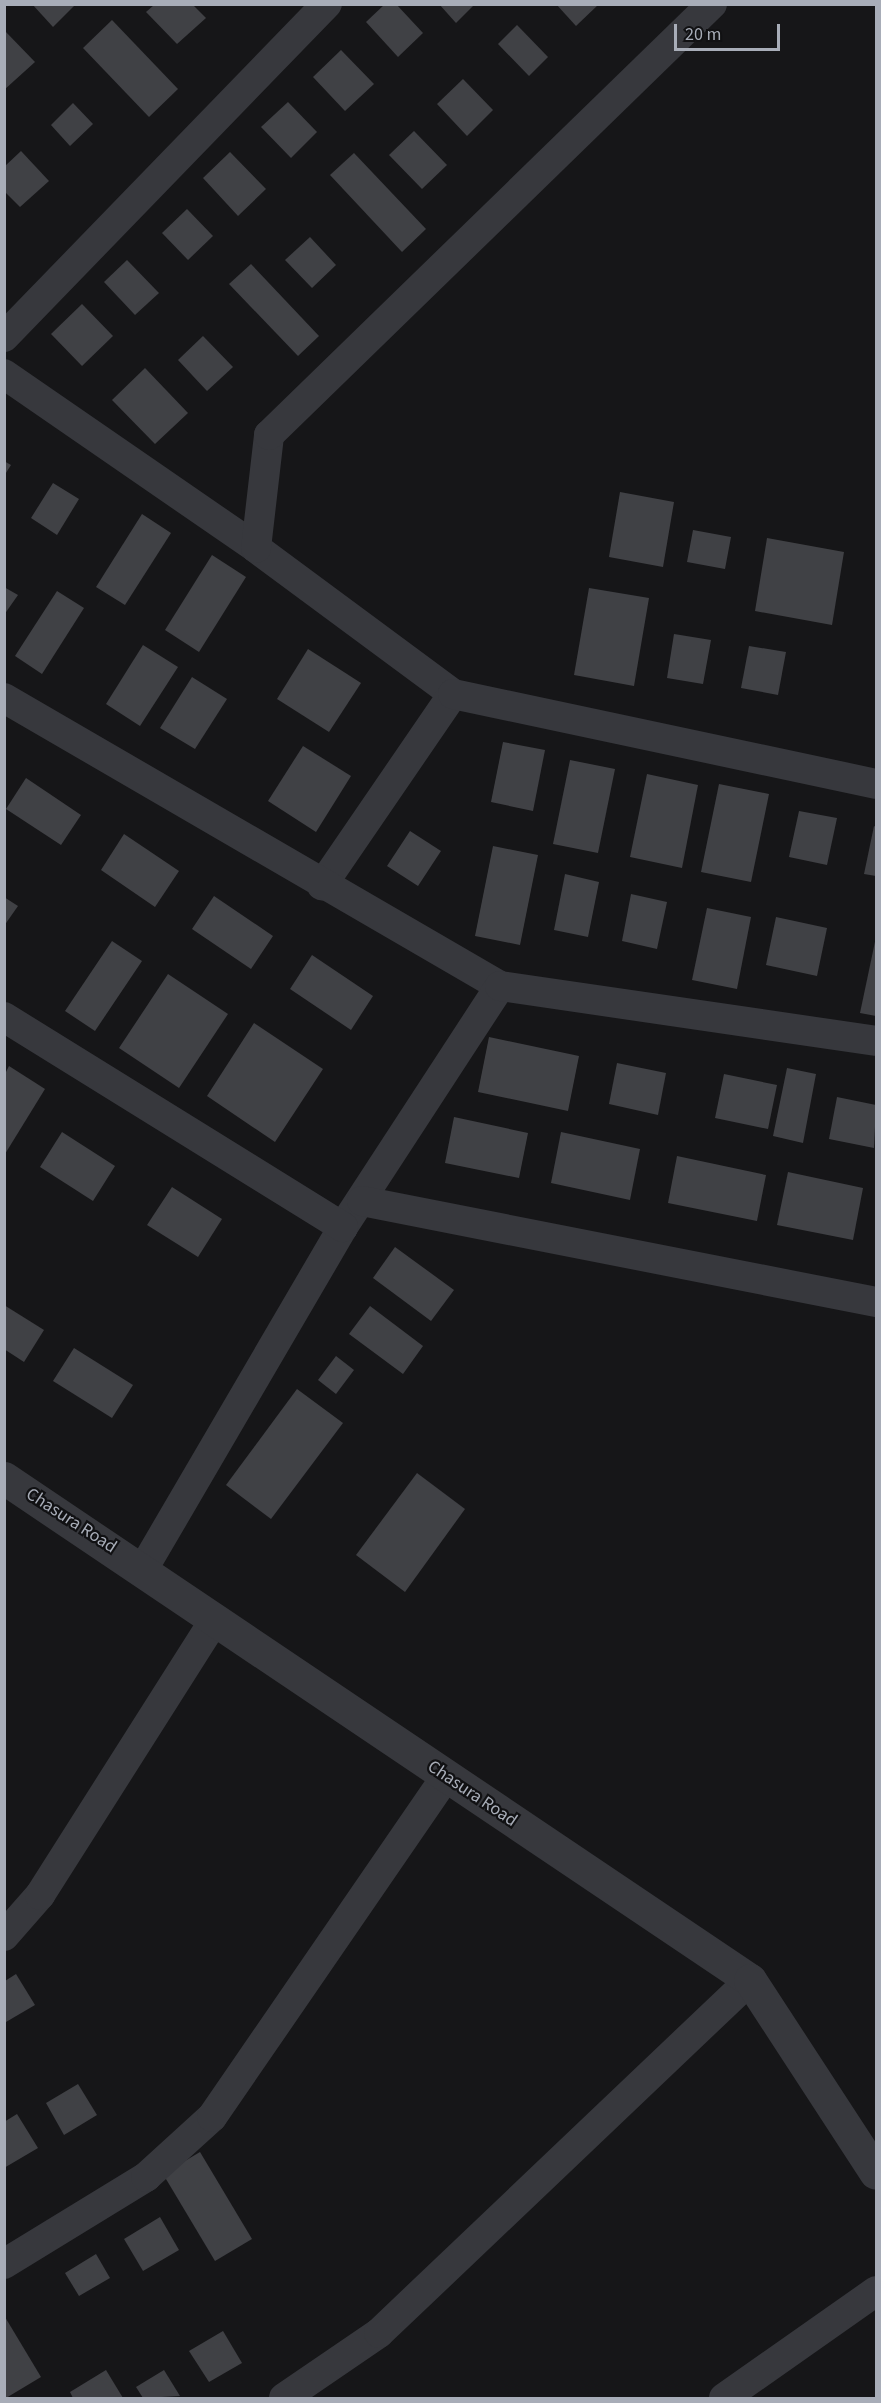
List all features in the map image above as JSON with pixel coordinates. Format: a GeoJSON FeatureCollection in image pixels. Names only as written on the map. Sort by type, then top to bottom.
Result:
{"type":"FeatureCollection","features":[{"type":"Feature","properties":{"kind":"street"},"geometry":{"type":"LineString","coordinates":[[4,337],[327,4]]}},
{"type":"Feature","properties":{"kind":"street"},"geometry":{"type":"LineString","coordinates":[[256,548],[269,435],[712,4]]}},
{"type":"Feature","properties":{"kind":"street"},"geometry":{"type":"LineString","coordinates":[[4,374],[256,548],[453,694],[876,784]]}},
{"type":"Feature","properties":{"kind":"street"},"geometry":{"type":"LineString","coordinates":[[322,885],[453,694]]}},
{"type":"Feature","properties":{"kind":"street"},"geometry":{"type":"LineString","coordinates":[[4,698],[322,885],[500,986],[876,1041]]}},
{"type":"Feature","properties":{"kind":"street"},"geometry":{"type":"LineString","coordinates":[[144,1568],[343,1227],[500,986]]}},
{"type":"Feature","properties":{"kind":"street"},"geometry":{"type":"LineString","coordinates":[[4,1017],[343,1227]]}},
{"type":"Feature","properties":{"kind":"street"},"geometry":{"type":"LineString","coordinates":[[362,1201],[876,1302]]}},
{"type":"Feature","properties":{"kind":"street","name":"Chasura Road"},"geometry":{"type":"LineString","coordinates":[[7,1484],[144,1568],[215,1619],[750,1980],[876,2173]]}},
{"type":"Feature","properties":{"kind":"street"},"geometry":{"type":"LineString","coordinates":[[4,1936],[40,1895],[215,1619]]}},
{"type":"Feature","properties":{"kind":"street"},"geometry":{"type":"LineString","coordinates":[[4,2264],[146,2177],[212,2117],[446,1776]]}},
{"type":"Feature","properties":{"kind":"street"},"geometry":{"type":"LineString","coordinates":[[284,2398],[379,2333],[750,1980]]}},
{"type":"Feature","properties":{"kind":"street"},"geometry":{"type":"LineString","coordinates":[[724,2398],[876,2291]]}},
{"type":"Feature","properties":{"kind":"building"},"geometry":{"type":"Polygon","coordinates":[[[32,4],[76,4],[53,27],[32,4]]]}},
{"type":"Feature","properties":{"kind":"building"},"geometry":{"type":"Polygon","coordinates":[[[385,4],[396,4],[423,33],[398,57],[366,22],[385,4]]]}},
{"type":"Feature","properties":{"kind":"building"},"geometry":{"type":"Polygon","coordinates":[[[439,4],[475,4],[456,23],[439,4]]]}},
{"type":"Feature","properties":{"kind":"building"},"geometry":{"type":"Polygon","coordinates":[[[556,4],[599,4],[576,26],[556,4]]]}},
{"type":"Feature","properties":{"kind":"building"},"geometry":{"type":"Polygon","coordinates":[[[154,5],[193,5],[206,18],[177,44],[146,12],[154,5]]]}},
{"type":"Feature","properties":{"kind":"building"},"geometry":{"type":"Polygon","coordinates":[[[112,20],[178,89],[149,117],[83,48],[112,20]]]}},
{"type":"Feature","properties":{"kind":"building"},"geometry":{"type":"Polygon","coordinates":[[[517,25],[548,57],[529,76],[498,44],[517,25]]]}},
{"type":"Feature","properties":{"kind":"building"},"geometry":{"type":"Polygon","coordinates":[[[4,30],[35,62],[4,90],[4,30]]]}},
{"type":"Feature","properties":{"kind":"building"},"geometry":{"type":"Polygon","coordinates":[[[341,50],[374,84],[345,111],[313,77],[341,50]]]}},
{"type":"Feature","properties":{"kind":"building"},"geometry":{"type":"Polygon","coordinates":[[[463,79],[493,110],[467,136],[437,104],[463,79]]]}},
{"type":"Feature","properties":{"kind":"building"},"geometry":{"type":"Polygon","coordinates":[[[288,102],[317,132],[291,158],[261,127],[288,102]]]}},
{"type":"Feature","properties":{"kind":"building"},"geometry":{"type":"Polygon","coordinates":[[[73,103],[93,124],[70,146],[51,125],[73,103]]]}},
{"type":"Feature","properties":{"kind":"building"},"geometry":{"type":"Polygon","coordinates":[[[414,131],[447,165],[422,189],[389,155],[414,131]]]}},
{"type":"Feature","properties":{"kind":"building"},"geometry":{"type":"Polygon","coordinates":[[[21,151],[49,181],[20,207],[4,191],[4,167],[21,151]]]}},
{"type":"Feature","properties":{"kind":"building"},"geometry":{"type":"Polygon","coordinates":[[[230,152],[266,189],[238,216],[203,178],[230,152]]]}},
{"type":"Feature","properties":{"kind":"building"},"geometry":{"type":"Polygon","coordinates":[[[354,153],[426,229],[402,252],[330,175],[354,153]]]}},
{"type":"Feature","properties":{"kind":"building"},"geometry":{"type":"Polygon","coordinates":[[[187,209],[213,236],[188,260],[162,233],[187,209]]]}},
{"type":"Feature","properties":{"kind":"building"},"geometry":{"type":"Polygon","coordinates":[[[310,237],[336,265],[312,288],[285,260],[310,237]]]}},
{"type":"Feature","properties":{"kind":"building"},"geometry":{"type":"Polygon","coordinates":[[[127,260],[159,293],[135,315],[104,282],[127,260]]]}},
{"type":"Feature","properties":{"kind":"building"},"geometry":{"type":"Polygon","coordinates":[[[251,264],[319,336],[298,356],[229,284],[251,264]]]}},
{"type":"Feature","properties":{"kind":"building"},"geometry":{"type":"Polygon","coordinates":[[[82,304],[113,336],[82,366],[51,334],[82,304]]]}},
{"type":"Feature","properties":{"kind":"building"},"geometry":{"type":"Polygon","coordinates":[[[203,336],[233,367],[207,391],[178,360],[203,336]]]}},
{"type":"Feature","properties":{"kind":"building"},"geometry":{"type":"Polygon","coordinates":[[[145,368],[188,413],[155,444],[112,400],[145,368]]]}},
{"type":"Feature","properties":{"kind":"building"},"geometry":{"type":"Polygon","coordinates":[[[4,461],[11,465],[4,476],[4,461]]]}},
{"type":"Feature","properties":{"kind":"building"},"geometry":{"type":"Polygon","coordinates":[[[53,483],[79,499],[57,535],[31,518],[53,483]]]}},
{"type":"Feature","properties":{"kind":"building"},"geometry":{"type":"Polygon","coordinates":[[[620,492],[674,502],[663,567],[609,557],[620,492]]]}},
{"type":"Feature","properties":{"kind":"building"},"geometry":{"type":"Polygon","coordinates":[[[142,514],[171,533],[125,605],[96,587],[142,514]]]}},
{"type":"Feature","properties":{"kind":"building"},"geometry":{"type":"Polygon","coordinates":[[[693,530],[731,537],[725,569],[687,562],[693,530]]]}},
{"type":"Feature","properties":{"kind":"building"},"geometry":{"type":"Polygon","coordinates":[[[767,538],[844,552],[832,625],[755,611],[767,538]]]}},
{"type":"Feature","properties":{"kind":"building"},"geometry":{"type":"Polygon","coordinates":[[[212,555],[246,577],[199,652],[165,630],[212,555]]]}},
{"type":"Feature","properties":{"kind":"building"},"geometry":{"type":"Polygon","coordinates":[[[4,587],[18,595],[4,615],[4,587]]]}},
{"type":"Feature","properties":{"kind":"building"},"geometry":{"type":"Polygon","coordinates":[[[589,588],[649,598],[634,686],[574,675],[589,588]]]}},
{"type":"Feature","properties":{"kind":"building"},"geometry":{"type":"Polygon","coordinates":[[[57,591],[84,608],[42,674],[15,656],[57,591]]]}},
{"type":"Feature","properties":{"kind":"building"},"geometry":{"type":"Polygon","coordinates":[[[674,634],[711,640],[703,684],[667,678],[674,634]]]}},
{"type":"Feature","properties":{"kind":"building"},"geometry":{"type":"Polygon","coordinates":[[[143,645],[178,667],[140,726],[106,704],[143,645]]]}},
{"type":"Feature","properties":{"kind":"building"},"geometry":{"type":"Polygon","coordinates":[[[749,646],[786,652],[778,695],[741,688],[749,646]]]}},
{"type":"Feature","properties":{"kind":"building"},"geometry":{"type":"Polygon","coordinates":[[[308,649],[361,683],[329,732],[277,699],[308,649]]]}},
{"type":"Feature","properties":{"kind":"building"},"geometry":{"type":"Polygon","coordinates":[[[192,677],[227,699],[195,749],[160,728],[192,677]]]}},
{"type":"Feature","properties":{"kind":"building"},"geometry":{"type":"Polygon","coordinates":[[[503,742],[545,750],[533,811],[491,802],[503,742]]]}},
{"type":"Feature","properties":{"kind":"building"},"geometry":{"type":"Polygon","coordinates":[[[303,746],[351,776],[316,832],[268,801],[303,746]]]}},
{"type":"Feature","properties":{"kind":"building"},"geometry":{"type":"Polygon","coordinates":[[[570,760],[615,769],[598,853],[553,844],[570,760]]]}},
{"type":"Feature","properties":{"kind":"building"},"geometry":{"type":"Polygon","coordinates":[[[647,774],[698,785],[682,868],[630,857],[647,774]]]}},
{"type":"Feature","properties":{"kind":"building"},"geometry":{"type":"Polygon","coordinates":[[[26,778],[81,815],[61,845],[6,809],[26,778]]]}},
{"type":"Feature","properties":{"kind":"building"},"geometry":{"type":"Polygon","coordinates":[[[719,784],[769,794],[751,882],[701,872],[719,784]]]}},
{"type":"Feature","properties":{"kind":"building"},"geometry":{"type":"Polygon","coordinates":[[[799,811],[837,818],[827,865],[789,857],[799,811]]]}},
{"type":"Feature","properties":{"kind":"building"},"geometry":{"type":"Polygon","coordinates":[[[874,826],[876,827],[876,876],[864,874],[874,826]]]}},
{"type":"Feature","properties":{"kind":"building"},"geometry":{"type":"Polygon","coordinates":[[[410,831],[441,851],[418,886],[387,866],[410,831]]]}},
{"type":"Feature","properties":{"kind":"building"},"geometry":{"type":"Polygon","coordinates":[[[124,834],[179,871],[155,907],[101,870],[124,834]]]}},
{"type":"Feature","properties":{"kind":"building"},"geometry":{"type":"Polygon","coordinates":[[[493,846],[538,855],[520,945],[475,936],[493,846]]]}},
{"type":"Feature","properties":{"kind":"building"},"geometry":{"type":"Polygon","coordinates":[[[565,874],[599,882],[588,937],[554,930],[565,874]]]}},
{"type":"Feature","properties":{"kind":"building"},"geometry":{"type":"Polygon","coordinates":[[[631,894],[667,902],[657,949],[622,941],[631,894]]]}},
{"type":"Feature","properties":{"kind":"building"},"geometry":{"type":"Polygon","coordinates":[[[214,896],[273,936],[251,969],[192,929],[214,896]]]}},
{"type":"Feature","properties":{"kind":"building"},"geometry":{"type":"Polygon","coordinates":[[[4,897],[18,906],[4,926],[4,897]]]}},
{"type":"Feature","properties":{"kind":"building"},"geometry":{"type":"Polygon","coordinates":[[[707,908],[751,917],[737,989],[692,980],[707,908]]]}},
{"type":"Feature","properties":{"kind":"building"},"geometry":{"type":"Polygon","coordinates":[[[776,917],[827,928],[817,976],[766,965],[776,917]]]}},
{"type":"Feature","properties":{"kind":"building"},"geometry":{"type":"Polygon","coordinates":[[[876,937],[876,1016],[860,1013],[876,937]]]}},
{"type":"Feature","properties":{"kind":"building"},"geometry":{"type":"Polygon","coordinates":[[[112,941],[142,961],[95,1031],[65,1011],[112,941]]]}},
{"type":"Feature","properties":{"kind":"building"},"geometry":{"type":"Polygon","coordinates":[[[312,955],[373,996],[351,1030],[290,989],[312,955]]]}},
{"type":"Feature","properties":{"kind":"building"},"geometry":{"type":"Polygon","coordinates":[[[168,974],[228,1014],[179,1088],[119,1048],[168,974]]]}},
{"type":"Feature","properties":{"kind":"building"},"geometry":{"type":"Polygon","coordinates":[[[254,1023],[323,1069],[275,1142],[207,1096],[254,1023]]]}},
{"type":"Feature","properties":{"kind":"building"},"geometry":{"type":"Polygon","coordinates":[[[489,1037],[579,1056],[568,1111],[478,1092],[489,1037]]]}},
{"type":"Feature","properties":{"kind":"building"},"geometry":{"type":"Polygon","coordinates":[[[617,1063],[666,1073],[658,1115],[609,1104],[617,1063]]]}},
{"type":"Feature","properties":{"kind":"building"},"geometry":{"type":"Polygon","coordinates":[[[9,1066],[45,1089],[5,1154],[5,1074],[9,1066]]]}},
{"type":"Feature","properties":{"kind":"building"},"geometry":{"type":"Polygon","coordinates":[[[787,1068],[816,1074],[803,1143],[773,1136],[787,1068]]]}},
{"type":"Feature","properties":{"kind":"building"},"geometry":{"type":"Polygon","coordinates":[[[724,1074],[777,1085],[768,1129],[715,1118],[724,1074]]]}},
{"type":"Feature","properties":{"kind":"building"},"geometry":{"type":"Polygon","coordinates":[[[837,1097],[876,1105],[874,1148],[829,1139],[837,1097]]]}},
{"type":"Feature","properties":{"kind":"building"},"geometry":{"type":"Polygon","coordinates":[[[454,1117],[528,1133],[519,1178],[445,1163],[454,1117]]]}},
{"type":"Feature","properties":{"kind":"building"},"geometry":{"type":"Polygon","coordinates":[[[62,1132],[115,1166],[93,1201],[40,1167],[62,1132]]]}},
{"type":"Feature","properties":{"kind":"building"},"geometry":{"type":"Polygon","coordinates":[[[561,1132],[640,1149],[630,1200],[551,1183],[561,1132]]]}},
{"type":"Feature","properties":{"kind":"building"},"geometry":{"type":"Polygon","coordinates":[[[677,1156],[766,1175],[757,1221],[668,1203],[677,1156]]]}},
{"type":"Feature","properties":{"kind":"building"},"geometry":{"type":"Polygon","coordinates":[[[788,1172],[863,1188],[853,1240],[777,1225],[788,1172]]]}},
{"type":"Feature","properties":{"kind":"building"},"geometry":{"type":"Polygon","coordinates":[[[172,1187],[222,1219],[198,1257],[147,1225],[172,1187]]]}},
{"type":"Feature","properties":{"kind":"building"},"geometry":{"type":"Polygon","coordinates":[[[395,1247],[454,1290],[431,1321],[373,1278],[395,1247]]]}},
{"type":"Feature","properties":{"kind":"building"},"geometry":{"type":"Polygon","coordinates":[[[4,1305],[44,1330],[24,1362],[4,1349],[4,1305]]]}},
{"type":"Feature","properties":{"kind":"building"},"geometry":{"type":"Polygon","coordinates":[[[370,1306],[423,1346],[403,1374],[349,1334],[370,1306]]]}},
{"type":"Feature","properties":{"kind":"building"},"geometry":{"type":"Polygon","coordinates":[[[74,1348],[133,1385],[112,1418],[53,1381],[74,1348]]]}},
{"type":"Feature","properties":{"kind":"building"},"geometry":{"type":"Polygon","coordinates":[[[336,1356],[354,1370],[336,1394],[318,1380],[336,1356]]]}},
{"type":"Feature","properties":{"kind":"building"},"geometry":{"type":"Polygon","coordinates":[[[297,1389],[343,1423],[271,1519],[226,1485],[297,1389]]]}},
{"type":"Feature","properties":{"kind":"building"},"geometry":{"type":"Polygon","coordinates":[[[417,1473],[465,1509],[405,1592],[356,1555],[417,1473]]]}},
{"type":"Feature","properties":{"kind":"building"},"geometry":{"type":"Polygon","coordinates":[[[16,1974],[35,2005],[6,2022],[5,1981],[16,1974]]]}},
{"type":"Feature","properties":{"kind":"building"},"geometry":{"type":"Polygon","coordinates":[[[78,2084],[97,2115],[64,2135],[46,2103],[78,2084]]]}},
{"type":"Feature","properties":{"kind":"building"},"geometry":{"type":"Polygon","coordinates":[[[17,2114],[38,2148],[4,2168],[4,2122],[17,2114]]]}},
{"type":"Feature","properties":{"kind":"building"},"geometry":{"type":"Polygon","coordinates":[[[200,2152],[252,2239],[215,2261],[163,2174],[200,2152]]]}},
{"type":"Feature","properties":{"kind":"building"},"geometry":{"type":"Polygon","coordinates":[[[160,2217],[179,2250],[143,2271],[124,2239],[160,2217]]]}},
{"type":"Feature","properties":{"kind":"building"},"geometry":{"type":"Polygon","coordinates":[[[96,2254],[110,2278],[79,2296],[65,2273],[96,2254]]]}},
{"type":"Feature","properties":{"kind":"building"},"geometry":{"type":"Polygon","coordinates":[[[5,2317],[41,2377],[6,2398],[5,2398],[5,2317]]]}},
{"type":"Feature","properties":{"kind":"building"},"geometry":{"type":"Polygon","coordinates":[[[223,2331],[242,2363],[209,2382],[189,2351],[223,2331]]]}},
{"type":"Feature","properties":{"kind":"building"},"geometry":{"type":"Polygon","coordinates":[[[106,2370],[123,2398],[73,2398],[70,2392],[106,2370]]]}},
{"type":"Feature","properties":{"kind":"building"},"geometry":{"type":"Polygon","coordinates":[[[164,2370],[180,2396],[143,2398],[136,2387],[164,2370]]]}}]}
